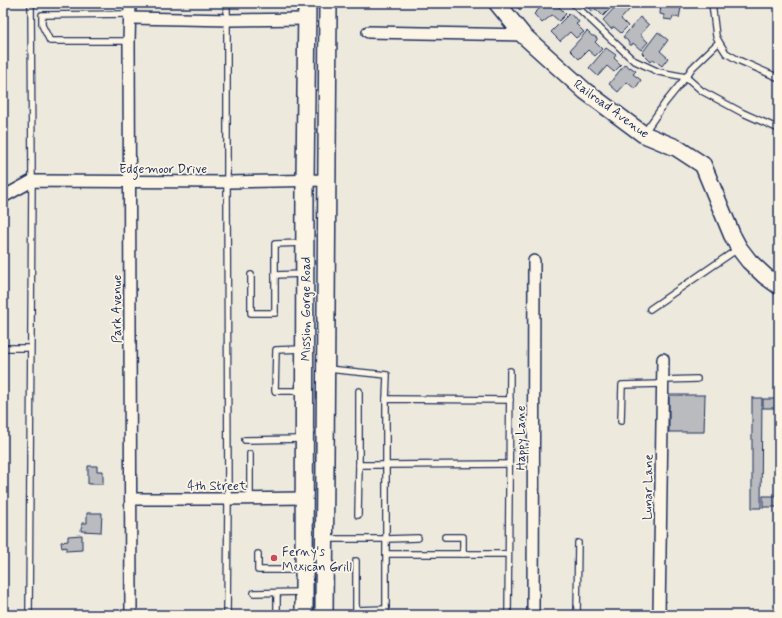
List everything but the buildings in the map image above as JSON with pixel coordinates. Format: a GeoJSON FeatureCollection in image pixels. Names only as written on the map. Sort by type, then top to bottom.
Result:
{"type":"FeatureCollection","features":[{"type":"Feature","properties":{"kind":"main road","name":"Mission Gorge Road"},"geometry":{"type":"LineString","coordinates":[[324,615],[328,3]]}},
{"type":"Feature","properties":{"kind":"main road","name":"Mission Gorge Road"},"geometry":{"type":"LineString","coordinates":[[304,615],[307,11]]}},
{"type":"Feature","properties":{"kind":"street","name":"Railroad Avenue"},"geometry":{"type":"LineString","coordinates":[[497,3],[523,35],[585,91],[643,134],[677,148],[703,165],[732,235],[739,248],[749,261],[765,276],[779,286]]}},
{"type":"Feature","properties":{"kind":"street"},"geometry":{"type":"LineString","coordinates":[[130,12],[227,20],[307,11]]}},
{"type":"Feature","properties":{"kind":"street","name":"Park Avenue"},"geometry":{"type":"LineString","coordinates":[[130,12],[130,499],[132,615]]}},
{"type":"Feature","properties":{"kind":"street"},"geometry":{"type":"LineString","coordinates":[[368,32],[523,35]]}},
{"type":"Feature","properties":{"kind":"street","name":"Edgemoor Drive"},"geometry":{"type":"LineString","coordinates":[[3,197],[32,181],[226,182],[327,180]]}},
{"type":"Feature","properties":{"kind":"street","name":"Happy Lane"},"geometry":{"type":"LineString","coordinates":[[533,615],[534,261]]}},
{"type":"Feature","properties":{"kind":"street","name":"Lunar Lane"},"geometry":{"type":"LineString","coordinates":[[659,615],[662,359]]}},
{"type":"Feature","properties":{"kind":"street","name":"4th Street"},"geometry":{"type":"LineString","coordinates":[[130,499],[304,498]]}},
{"type":"Feature","properties":{"kind":"lane"},"geometry":{"type":"LineString","coordinates":[[29,615],[32,181],[31,3]]}},
{"type":"Feature","properties":{"kind":"lane"},"geometry":{"type":"LineString","coordinates":[[227,3],[227,615]]}},
{"type":"Feature","properties":{"kind":"lane"},"geometry":{"type":"LineString","coordinates":[[573,3],[633,60],[659,72],[686,77],[702,91],[743,113],[779,129]]}},
{"type":"Feature","properties":{"kind":"lane"},"geometry":{"type":"LineString","coordinates":[[712,3],[716,36],[726,53],[738,60],[779,78]]}},
{"type":"Feature","properties":{"kind":"lane"},"geometry":{"type":"LineString","coordinates":[[130,12],[42,15],[42,26],[50,41],[130,41]]}},
{"type":"Feature","properties":{"kind":"lane"},"geometry":{"type":"LineString","coordinates":[[643,134],[692,68],[719,42]]}},
{"type":"Feature","properties":{"kind":"lane"},"geometry":{"type":"LineString","coordinates":[[251,275],[251,313],[275,313],[275,244],[305,243]]}},
{"type":"Feature","properties":{"kind":"lane"},"geometry":{"type":"LineString","coordinates":[[650,309],[739,248]]}},
{"type":"Feature","properties":{"kind":"lane"},"geometry":{"type":"LineString","coordinates":[[275,275],[305,274]]}},
{"type":"Feature","properties":{"kind":"lane"},"geometry":{"type":"LineString","coordinates":[[3,348],[30,348]]}},
{"type":"Feature","properties":{"kind":"lane"},"geometry":{"type":"LineString","coordinates":[[304,391],[276,390],[276,350],[305,349]]}},
{"type":"Feature","properties":{"kind":"lane"},"geometry":{"type":"LineString","coordinates":[[325,369],[387,375],[386,612],[356,610],[356,561]]}},
{"type":"Feature","properties":{"kind":"lane"},"geometry":{"type":"LineString","coordinates":[[508,615],[510,371]]}},
{"type":"Feature","properties":{"kind":"lane"},"geometry":{"type":"LineString","coordinates":[[621,421],[622,385],[697,379]]}},
{"type":"Feature","properties":{"kind":"lane"},"geometry":{"type":"LineString","coordinates":[[358,515],[359,391]]}},
{"type":"Feature","properties":{"kind":"lane"},"geometry":{"type":"LineString","coordinates":[[386,399],[510,400]]}},
{"type":"Feature","properties":{"kind":"lane"},"geometry":{"type":"LineString","coordinates":[[245,440],[304,439]]}},
{"type":"Feature","properties":{"kind":"lane"},"geometry":{"type":"LineString","coordinates":[[250,454],[250,499]]}},
{"type":"Feature","properties":{"kind":"lane"},"geometry":{"type":"LineString","coordinates":[[359,465],[509,464]]}},
{"type":"Feature","properties":{"kind":"lane"},"geometry":{"type":"LineString","coordinates":[[444,537],[463,537],[463,554]]}},
{"type":"Feature","properties":{"kind":"lane"},"geometry":{"type":"LineString","coordinates":[[324,539],[418,538]]}},
{"type":"Feature","properties":{"kind":"lane"},"geometry":{"type":"LineString","coordinates":[[577,615],[578,543]]}},
{"type":"Feature","properties":{"kind":"lane"},"geometry":{"type":"LineString","coordinates":[[258,554],[258,570],[304,570]]}},
{"type":"Feature","properties":{"kind":"lane"},"geometry":{"type":"LineString","coordinates":[[386,554],[508,554]]}},
{"type":"Feature","properties":{"kind":"lane"},"geometry":{"type":"LineString","coordinates":[[254,593],[304,592]]}},
{"type":"Feature","properties":{"kind":"lane"},"geometry":{"type":"LineString","coordinates":[[277,593],[277,615]]}},
{"type":"Feature","properties":{"kind":"place","name":"Ferny's Mexican Grill"},"geometry":{"type":"Point","coordinates":[274,558]}}]}
